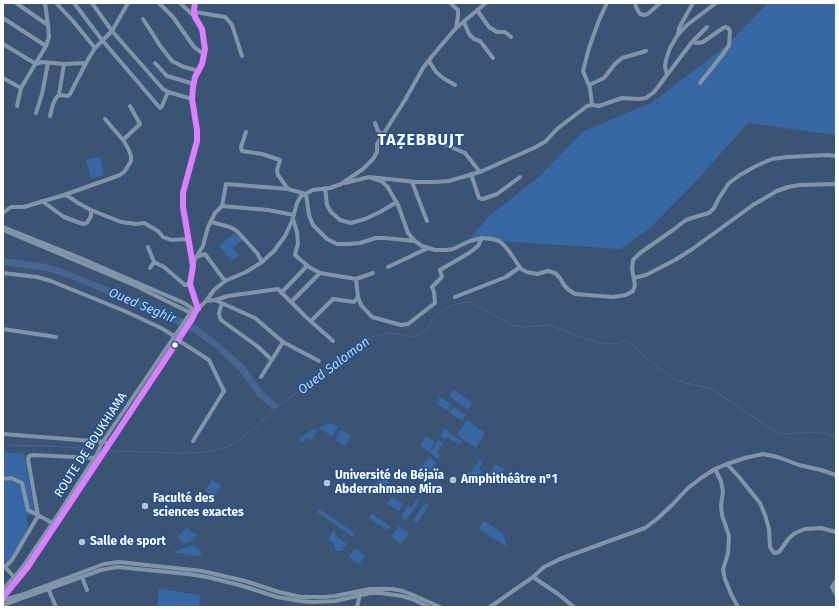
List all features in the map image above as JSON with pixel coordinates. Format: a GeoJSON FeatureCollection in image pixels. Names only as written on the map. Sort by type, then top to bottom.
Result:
{"type":"FeatureCollection","features":[{"type":"Feature","properties":{"kind":"street"},"geometry":{"type":"LineString","coordinates":[[16,3],[48,25]]}},
{"type":"Feature","properties":{"kind":"street"},"geometry":{"type":"LineString","coordinates":[[17,106],[21,88],[46,46],[48,25],[45,3]]}},
{"type":"Feature","properties":{"kind":"street"},"geometry":{"type":"LineString","coordinates":[[56,3],[95,48]]}},
{"type":"Feature","properties":{"kind":"street"},"geometry":{"type":"LineString","coordinates":[[74,3],[102,40],[160,108],[168,92]]}},
{"type":"Feature","properties":{"kind":"street"},"geometry":{"type":"LineString","coordinates":[[92,3],[112,31],[163,89],[168,92],[192,99]]}},
{"type":"Feature","properties":{"kind":"street"},"geometry":{"type":"LineString","coordinates":[[59,95],[68,96],[70,94],[95,48],[112,31],[128,3]]}},
{"type":"Feature","properties":{"kind":"street"},"geometry":{"type":"LineString","coordinates":[[159,3],[173,17],[194,47],[204,54]]}},
{"type":"Feature","properties":{"kind":"street"},"geometry":{"type":"LineString","coordinates":[[180,3],[196,17]]}},
{"type":"Feature","properties":{"kind":"street"},"geometry":{"type":"LineString","coordinates":[[193,266],[183,207],[183,193],[197,141],[197,130],[192,99],[195,77],[202,64],[204,54],[204,40],[202,29],[196,17],[195,3]]}},
{"type":"Feature","properties":{"kind":"street"},"geometry":{"type":"LineString","coordinates":[[450,3],[458,10],[456,28]]}},
{"type":"Feature","properties":{"kind":"street"},"geometry":{"type":"LineString","coordinates":[[592,105],[589,85],[583,71],[594,34],[607,3]]}},
{"type":"Feature","properties":{"kind":"street"},"geometry":{"type":"LineString","coordinates":[[635,3],[640,14],[645,15],[660,3]]}},
{"type":"Feature","properties":{"kind":"street"},"geometry":{"type":"LineString","coordinates":[[667,76],[665,66],[670,48],[693,3]]}},
{"type":"Feature","properties":{"kind":"street"},"geometry":{"type":"LineString","coordinates":[[677,36],[692,21],[716,3]]}},
{"type":"Feature","properties":{"kind":"street"},"geometry":{"type":"LineString","coordinates":[[341,184],[363,169],[373,159],[383,135],[428,61],[456,28],[485,4]]}},
{"type":"Feature","properties":{"kind":"street"},"geometry":{"type":"LineString","coordinates":[[477,10],[489,27],[496,32],[505,32],[511,37]]}},
{"type":"Feature","properties":{"kind":"street"},"geometry":{"type":"LineString","coordinates":[[195,12],[225,17],[232,25],[242,56]]}},
{"type":"Feature","properties":{"kind":"street"},"geometry":{"type":"LineString","coordinates":[[3,18],[46,46]]}},
{"type":"Feature","properties":{"kind":"street"},"geometry":{"type":"LineString","coordinates":[[143,19],[172,61],[184,67],[198,71]]}},
{"type":"Feature","properties":{"kind":"street"},"geometry":{"type":"LineString","coordinates":[[464,22],[474,39],[480,40],[493,58]]}},
{"type":"Feature","properties":{"kind":"street"},"geometry":{"type":"LineString","coordinates":[[193,313],[190,284],[193,266],[196,257],[203,246],[208,227],[215,212],[222,206],[226,184],[288,189],[306,194],[313,190],[368,176],[412,182],[435,182],[449,181],[480,172],[546,141],[557,129],[587,106],[599,106],[622,98],[646,98],[654,92],[692,42],[707,26]]}},
{"type":"Feature","properties":{"kind":"street"},"geometry":{"type":"LineString","coordinates":[[692,42],[703,42],[726,27],[730,31],[729,45],[700,83]]}},
{"type":"Feature","properties":{"kind":"street"},"geometry":{"type":"LineString","coordinates":[[3,44],[36,64],[42,62],[64,64],[86,63]]}},
{"type":"Feature","properties":{"kind":"street"},"geometry":{"type":"LineString","coordinates":[[589,85],[604,78],[622,58],[646,51]]}},
{"type":"Feature","properties":{"kind":"street"},"geometry":{"type":"LineString","coordinates":[[428,61],[436,72],[455,85]]}},
{"type":"Feature","properties":{"kind":"street"},"geometry":{"type":"LineString","coordinates":[[36,113],[42,94],[48,63]]}},
{"type":"Feature","properties":{"kind":"street"},"geometry":{"type":"LineString","coordinates":[[155,63],[167,76],[194,84]]}},
{"type":"Feature","properties":{"kind":"street"},"geometry":{"type":"LineString","coordinates":[[50,116],[53,104],[59,95],[64,64]]}},
{"type":"Feature","properties":{"kind":"street"},"geometry":{"type":"LineString","coordinates":[[3,78],[21,88]]}},
{"type":"Feature","properties":{"kind":"street"},"geometry":{"type":"LineString","coordinates":[[123,140],[140,124],[130,106]]}},
{"type":"Feature","properties":{"kind":"street"},"geometry":{"type":"LineString","coordinates":[[3,213],[11,207],[24,207],[64,195],[120,175],[125,171],[131,156],[128,148],[105,119]]}},
{"type":"Feature","properties":{"kind":"street"},"geometry":{"type":"LineString","coordinates":[[375,123],[378,131],[383,135]]}},
{"type":"Feature","properties":{"kind":"street"},"geometry":{"type":"LineString","coordinates":[[246,132],[242,151],[262,154],[280,160],[277,170],[278,174],[288,189]]}},
{"type":"Feature","properties":{"kind":"street"},"geometry":{"type":"LineString","coordinates":[[439,142],[465,153],[480,172]]}},
{"type":"Feature","properties":{"kind":"street"},"geometry":{"type":"LineString","coordinates":[[368,176],[381,181],[387,186],[397,202],[408,234],[422,246],[435,250],[446,250],[453,249],[470,241],[482,238],[492,238],[504,245],[521,269],[527,272],[537,274],[548,271],[555,273],[569,290],[575,294],[613,297],[626,295],[633,291],[635,284],[632,269],[633,260],[640,253],[686,220],[709,213],[714,208],[729,183],[740,175],[772,159],[787,157],[836,156]]}},
{"type":"Feature","properties":{"kind":"street"},"geometry":{"type":"LineString","coordinates":[[471,174],[479,198],[483,199],[497,194],[520,177]]}},
{"type":"Feature","properties":{"kind":"street"},"geometry":{"type":"LineString","coordinates":[[412,182],[427,221]]}},
{"type":"Feature","properties":{"kind":"street"},"geometry":{"type":"LineString","coordinates":[[634,278],[646,275],[675,260],[752,205],[777,191],[800,185],[836,184]]}},
{"type":"Feature","properties":{"kind":"street"},"geometry":{"type":"LineString","coordinates":[[325,188],[327,204],[331,212],[340,220],[351,223],[365,219],[397,202]]}},
{"type":"Feature","properties":{"kind":"street"},"geometry":{"type":"LineString","coordinates":[[306,194],[309,215],[313,225],[327,239],[337,244],[360,243],[376,238],[415,241]]}},
{"type":"Feature","properties":{"kind":"street","name":"ROUTE DE BOUKHIAMA"},"geometry":{"type":"LineString","coordinates":[[3,589],[24,565],[52,524],[96,456],[103,442],[175,335],[214,290],[225,281],[246,272],[262,262],[274,251],[285,236],[293,217],[296,203],[301,196],[306,194]]}},
{"type":"Feature","properties":{"kind":"street"},"geometry":{"type":"LineString","coordinates":[[64,195],[91,210],[121,222],[136,224],[144,223],[158,231],[163,237],[171,240],[188,239]]}},
{"type":"Feature","properties":{"kind":"street"},"geometry":{"type":"LineString","coordinates":[[42,201],[64,217],[84,224],[87,223],[91,216],[91,210]]}},
{"type":"Feature","properties":{"kind":"street"},"geometry":{"type":"LineString","coordinates":[[222,206],[268,210],[293,217],[298,243],[295,255],[307,266],[320,273],[356,279],[373,273]]}},
{"type":"Feature","properties":{"kind":"street"},"geometry":{"type":"LineString","coordinates":[[211,222],[230,227],[238,231],[262,262]]}},
{"type":"Feature","properties":{"kind":"street"},"geometry":{"type":"LineString","coordinates":[[3,227],[78,257],[184,303],[193,313]]}},
{"type":"Feature","properties":{"kind":"street"},"geometry":{"type":"LineString","coordinates":[[3,230],[134,285],[193,313]]}},
{"type":"Feature","properties":{"kind":"street"},"geometry":{"type":"LineString","coordinates":[[356,279],[358,297],[361,305],[372,317],[401,325],[408,324],[435,303],[432,286],[442,277],[440,270],[478,246],[482,238]]}},
{"type":"Feature","properties":{"kind":"street"},"geometry":{"type":"LineString","coordinates":[[148,247],[154,262],[164,267],[185,285],[190,284]]}},
{"type":"Feature","properties":{"kind":"street"},"geometry":{"type":"LineString","coordinates":[[388,267],[428,248]]}},
{"type":"Feature","properties":{"kind":"street"},"geometry":{"type":"LineString","coordinates":[[196,257],[205,254],[225,281]]}},
{"type":"Feature","properties":{"kind":"street"},"geometry":{"type":"LineString","coordinates":[[150,268],[154,262]]}},
{"type":"Feature","properties":{"kind":"street"},"geometry":{"type":"LineString","coordinates":[[281,293],[307,266]]}},
{"type":"Feature","properties":{"kind":"street"},"geometry":{"type":"LineString","coordinates":[[455,296],[506,277],[520,267]]}},
{"type":"Feature","properties":{"kind":"street"},"geometry":{"type":"LineString","coordinates":[[3,273],[37,277],[51,281],[127,312],[175,335]]}},
{"type":"Feature","properties":{"kind":"street"},"geometry":{"type":"LineString","coordinates":[[291,302],[320,273]]}},
{"type":"Feature","properties":{"kind":"street"},"geometry":{"type":"LineString","coordinates":[[206,301],[228,296],[278,289],[333,341]]}},
{"type":"Feature","properties":{"kind":"street"},"geometry":{"type":"LineString","coordinates":[[354,302],[358,297]]}},
{"type":"Feature","properties":{"kind":"street"},"geometry":{"type":"LineString","coordinates":[[215,300],[255,318],[284,342],[319,361]]}},
{"type":"Feature","properties":{"kind":"street"},"geometry":{"type":"LineString","coordinates":[[311,321],[333,300],[354,302],[361,305]]}},
{"type":"Feature","properties":{"kind":"street"},"geometry":{"type":"LineString","coordinates":[[222,303],[218,313],[220,318],[257,346],[272,360]]}},
{"type":"Feature","properties":{"kind":"street","name":"ROUTE DE BOUKHIAMA"},"geometry":{"type":"LineString","coordinates":[[3,598],[27,568],[179,338],[193,313]]}},
{"type":"Feature","properties":{"kind":"street"},"geometry":{"type":"LineString","coordinates":[[3,330],[56,337]]}},
{"type":"Feature","properties":{"kind":"street"},"geometry":{"type":"LineString","coordinates":[[179,338],[209,360],[224,391],[193,441]]}},
{"type":"Feature","properties":{"kind":"street"},"geometry":{"type":"LineString","coordinates":[[261,377],[284,342]]}},
{"type":"Feature","properties":{"kind":"street"},"geometry":{"type":"LineString","coordinates":[[3,434],[103,442],[108,445]]}},
{"type":"Feature","properties":{"kind":"street"},"geometry":{"type":"LineString","coordinates":[[490,607],[544,567],[560,559],[646,528],[662,515],[688,488],[715,469],[727,464],[763,454],[778,457],[799,465],[836,475]]}},
{"type":"Feature","properties":{"kind":"street"},"geometry":{"type":"LineString","coordinates":[[14,577],[5,567],[12,560],[38,516],[28,459],[29,456],[96,456]]}},
{"type":"Feature","properties":{"kind":"street"},"geometry":{"type":"LineString","coordinates":[[727,464],[760,503],[769,529],[770,547],[774,553],[779,552],[789,538],[795,533],[805,529],[821,528],[836,532]]}},
{"type":"Feature","properties":{"kind":"street"},"geometry":{"type":"LineString","coordinates":[[715,469],[721,481],[723,492],[721,505],[722,516],[729,536],[728,553],[723,570],[731,594],[738,607]]}},
{"type":"Feature","properties":{"kind":"street"},"geometry":{"type":"LineString","coordinates":[[3,479],[11,478],[22,483],[28,510],[52,524]]}},
{"type":"Feature","properties":{"kind":"street"},"geometry":{"type":"LineString","coordinates":[[3,605],[104,564],[119,562],[202,571],[245,581],[279,592],[301,597],[335,599],[370,589],[392,589],[413,595],[440,607]]}},
{"type":"Feature","properties":{"kind":"street"},"geometry":{"type":"LineString","coordinates":[[3,598],[16,597],[106,569],[123,567],[207,577],[288,600],[312,602],[376,593],[391,594],[412,599],[429,607]]}},
{"type":"Feature","properties":{"kind":"street"},"geometry":{"type":"LineString","coordinates":[[533,576],[574,607]]}},
{"type":"Feature","properties":{"kind":"street"},"geometry":{"type":"LineString","coordinates":[[82,577],[87,590]]}},
{"type":"Feature","properties":{"kind":"street"},"geometry":{"type":"LineString","coordinates":[[836,581],[832,587],[836,594]]}},
{"type":"Feature","properties":{"kind":"street"},"geometry":{"type":"LineString","coordinates":[[48,587],[56,607]]}},
{"type":"Feature","properties":{"kind":"street"},"geometry":{"type":"LineString","coordinates":[[11,588],[16,597]]}},
{"type":"Feature","properties":{"kind":"street"},"geometry":{"type":"LineString","coordinates":[[357,607],[360,595]]}},
{"type":"Feature","properties":{"kind":"shaded area"},"geometry":{"type":"Polygon","coordinates":[[[768,3],[836,3],[836,135],[748,123],[698,179],[649,229],[620,249],[499,241],[492,239],[467,242],[490,215],[539,177],[584,131],[653,102],[726,46],[768,3]]]}},
{"type":"Feature","properties":{"kind":"shaded area"},"geometry":{"type":"Polygon","coordinates":[[[100,157],[104,175],[91,179],[86,160],[100,157]]]}},
{"type":"Feature","properties":{"kind":"shaded area"},"geometry":{"type":"Polygon","coordinates":[[[236,232],[243,240],[233,248],[239,255],[232,261],[219,246],[236,232]]]}},
{"type":"Feature","properties":{"kind":"shaded area"},"geometry":{"type":"Polygon","coordinates":[[[454,390],[472,403],[468,409],[449,396],[454,390]]]}},
{"type":"Feature","properties":{"kind":"shaded area"},"geometry":{"type":"Polygon","coordinates":[[[440,397],[452,405],[448,411],[436,403],[440,397]]]}},
{"type":"Feature","properties":{"kind":"shaded area"},"geometry":{"type":"Polygon","coordinates":[[[454,407],[466,415],[462,421],[450,413],[454,407]]]}},
{"type":"Feature","properties":{"kind":"shaded area"},"geometry":{"type":"Polygon","coordinates":[[[467,420],[485,433],[476,448],[457,435],[467,420]]]}},
{"type":"Feature","properties":{"kind":"shaded area"},"geometry":{"type":"Polygon","coordinates":[[[331,423],[338,427],[332,436],[318,428],[331,423]]]}},
{"type":"Feature","properties":{"kind":"shaded area"},"geometry":{"type":"Polygon","coordinates":[[[314,429],[317,431],[311,441],[306,438],[302,444],[299,438],[314,429]]]}},
{"type":"Feature","properties":{"kind":"shaded area"},"geometry":{"type":"Polygon","coordinates":[[[444,429],[462,441],[459,445],[447,437],[445,440],[440,436],[444,429]]]}},
{"type":"Feature","properties":{"kind":"shaded area"},"geometry":{"type":"Polygon","coordinates":[[[341,430],[351,436],[345,446],[335,440],[341,430]]]}},
{"type":"Feature","properties":{"kind":"shaded area"},"geometry":{"type":"Polygon","coordinates":[[[426,436],[435,442],[429,452],[420,446],[426,436]]]}},
{"type":"Feature","properties":{"kind":"shaded area"},"geometry":{"type":"Polygon","coordinates":[[[438,440],[443,443],[437,453],[440,455],[438,459],[430,453],[438,440]]]}},
{"type":"Feature","properties":{"kind":"shaded area"},"geometry":{"type":"Polygon","coordinates":[[[3,452],[24,454],[35,514],[26,516],[28,528],[11,560],[6,565],[3,565],[3,452]]]}},
{"type":"Feature","properties":{"kind":"shaded area"},"geometry":{"type":"Polygon","coordinates":[[[429,457],[436,462],[429,473],[421,468],[429,457]]]}},
{"type":"Feature","properties":{"kind":"shaded area"},"geometry":{"type":"Polygon","coordinates":[[[480,459],[482,464],[479,469],[482,472],[478,477],[472,474],[469,479],[464,476],[468,471],[471,473],[480,459]]]}},
{"type":"Feature","properties":{"kind":"shaded area"},"geometry":{"type":"Polygon","coordinates":[[[496,464],[504,470],[497,480],[489,474],[496,464]]]}},
{"type":"Feature","properties":{"kind":"shaded area"},"geometry":{"type":"Polygon","coordinates":[[[381,476],[389,481],[380,494],[376,491],[374,494],[371,492],[381,476]]]}},
{"type":"Feature","properties":{"kind":"shaded area"},"geometry":{"type":"Polygon","coordinates":[[[212,480],[221,485],[215,497],[205,491],[212,480]]]}},
{"type":"Feature","properties":{"kind":"shaded area"},"geometry":{"type":"Polygon","coordinates":[[[392,497],[403,504],[399,511],[387,504],[392,497]]]}},
{"type":"Feature","properties":{"kind":"shaded area"},"geometry":{"type":"Polygon","coordinates":[[[417,498],[420,500],[406,520],[401,517],[408,506],[411,508],[417,498]]]}},
{"type":"Feature","properties":{"kind":"shaded area"},"geometry":{"type":"Polygon","coordinates":[[[425,503],[429,505],[417,523],[413,521],[425,503]]]}},
{"type":"Feature","properties":{"kind":"shaded area"},"geometry":{"type":"Polygon","coordinates":[[[319,509],[355,533],[353,537],[317,512],[319,509]]]}},
{"type":"Feature","properties":{"kind":"shaded area"},"geometry":{"type":"Polygon","coordinates":[[[372,514],[390,526],[387,530],[369,518],[372,514]]]}},
{"type":"Feature","properties":{"kind":"shaded area"},"geometry":{"type":"Polygon","coordinates":[[[484,521],[503,534],[507,547],[479,529],[484,521]]]}},
{"type":"Feature","properties":{"kind":"shaded area"},"geometry":{"type":"Polygon","coordinates":[[[399,526],[409,533],[401,544],[391,537],[399,526]]]}},
{"type":"Feature","properties":{"kind":"shaded area"},"geometry":{"type":"Polygon","coordinates":[[[186,527],[197,535],[192,541],[185,544],[178,538],[186,527]]]}},
{"type":"Feature","properties":{"kind":"shaded area"},"geometry":{"type":"Polygon","coordinates":[[[333,531],[336,533],[335,535],[347,544],[342,551],[336,551],[333,543],[328,539],[333,531]]]}},
{"type":"Feature","properties":{"kind":"shaded area"},"geometry":{"type":"Polygon","coordinates":[[[193,545],[202,552],[199,556],[172,552],[193,545]]]}},
{"type":"Feature","properties":{"kind":"shaded area"},"geometry":{"type":"Polygon","coordinates":[[[355,548],[365,556],[359,564],[349,557],[355,548]]]}},
{"type":"Feature","properties":{"kind":"shaded area"},"geometry":{"type":"Polygon","coordinates":[[[159,589],[200,595],[199,607],[157,607],[159,589]]]}},
{"type":"Feature","properties":{"kind":"water","name":"Oued Seghir"},"geometry":{"type":"Polygon","coordinates":[[[3,258],[47,264],[68,271],[168,312],[197,326],[245,366],[263,392],[279,405],[274,410],[258,397],[239,371],[214,347],[193,332],[165,318],[66,277],[46,271],[3,265],[3,258]]]}},
{"type":"Feature","properties":{"kind":"waterway","name":"Oued Salomon"},"geometry":{"type":"LineString","coordinates":[[278,406],[372,337],[388,333],[410,337],[419,335],[427,329],[442,311],[455,304],[470,302],[512,325],[526,327],[549,325],[601,343],[617,344],[626,340],[661,370],[678,381],[712,389],[768,427],[782,434],[817,432],[835,436],[836,438]]}},
{"type":"Feature","properties":{"kind":"waterway","name":"Oued Salomon"},"geometry":{"type":"LineString","coordinates":[[110,451],[183,453],[208,452],[227,447],[241,439],[274,410]]}},
{"type":"Feature","properties":{"kind":"waterway","name":"Oued Salomon"},"geometry":{"type":"LineString","coordinates":[[3,445],[94,449]]}},
{"type":"Feature","properties":{"kind":"transit line"},"geometry":{"type":"LineString","coordinates":[[195,3],[195,17],[202,29],[205,49],[202,64],[195,77],[193,87],[192,99],[197,130],[197,141],[183,193],[183,207],[193,266],[190,284],[198,309]]}},
{"type":"Feature","properties":{"kind":"transit line"},"geometry":{"type":"LineString","coordinates":[[3,597],[27,568],[196,311]]}},
{"type":"Feature","properties":{"kind":"place","name":"Amphithéâtre n°1"},"geometry":{"type":"Point","coordinates":[453,480]}},
{"type":"Feature","properties":{"kind":"place","name":"Université de Béjaïa Abderrahmane Mira"},"geometry":{"type":"Point","coordinates":[327,483]}},
{"type":"Feature","properties":{"kind":"place","name":"Faculté des sciences exactes"},"geometry":{"type":"Point","coordinates":[145,506]}},
{"type":"Feature","properties":{"kind":"place","name":"Salle de sport"},"geometry":{"type":"Point","coordinates":[82,542]}},
{"type":"Feature","properties":{"kind":"district","name":"TAẒEBBUJT"},"geometry":{"type":"Point","coordinates":[421,141]}}]}
